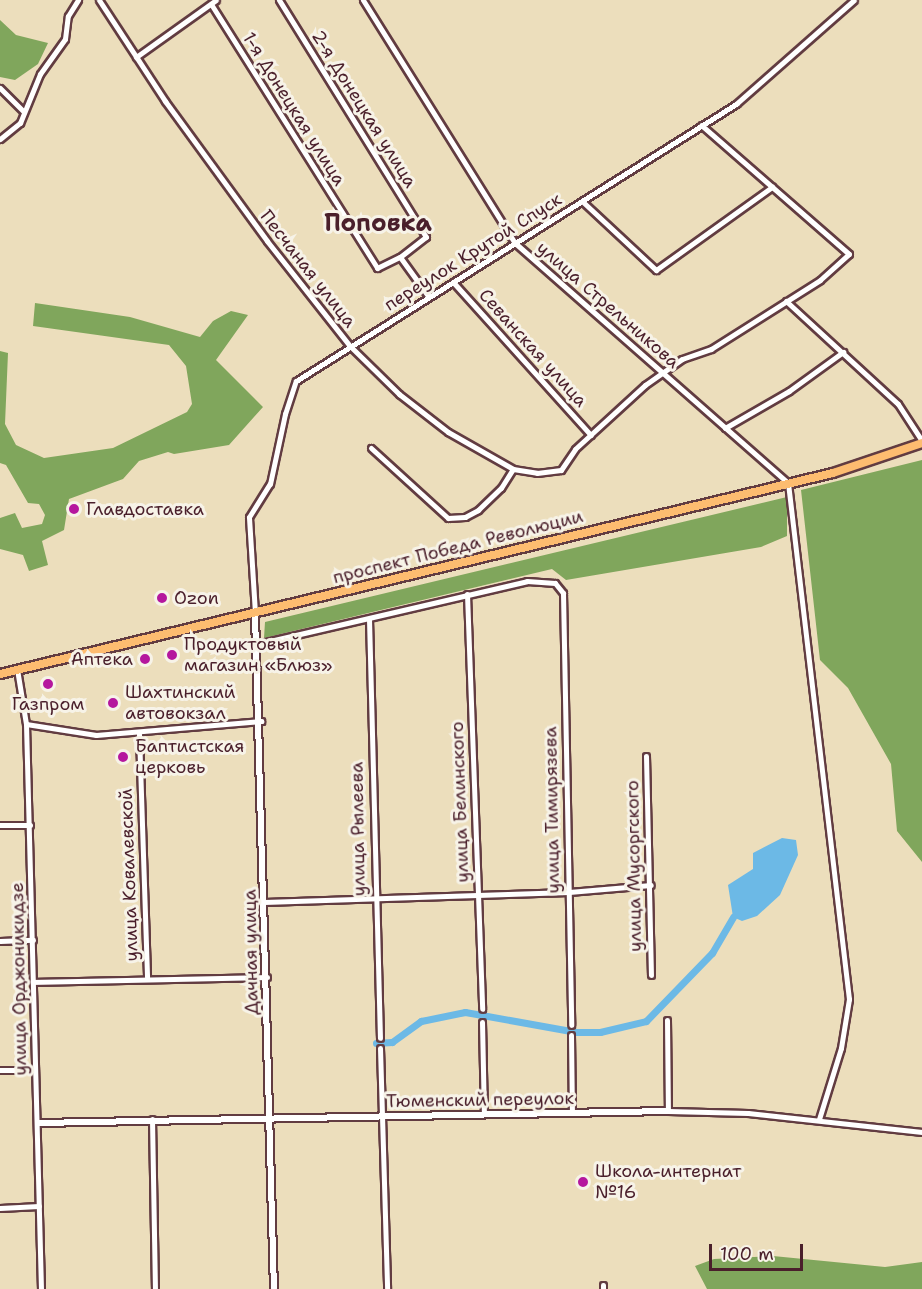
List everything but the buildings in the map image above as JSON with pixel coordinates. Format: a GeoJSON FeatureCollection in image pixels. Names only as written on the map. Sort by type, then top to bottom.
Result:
{"type":"FeatureCollection","features":[{"type":"Feature","properties":{"kind":"main road","name":"проспект Победа Революции"},"geometry":{"type":"LineString","coordinates":[[0,674],[255,614],[865,464],[922,442]]}},
{"type":"Feature","properties":{"kind":"street"},"geometry":{"type":"LineString","coordinates":[[0,139],[20,123],[40,74],[64,39],[68,16],[78,0]]}},
{"type":"Feature","properties":{"kind":"street","name":"Песчаная улица"},"geometry":{"type":"LineString","coordinates":[[99,0],[136,57],[267,241],[350,346],[399,394],[448,432],[513,469],[537,473],[561,470],[591,435]]}},
{"type":"Feature","properties":{"kind":"street","name":"2-я Донецкая улица"},"geometry":{"type":"LineString","coordinates":[[279,0],[426,237],[400,257]]}},
{"type":"Feature","properties":{"kind":"street","name":"улица Стрельникова"},"geometry":{"type":"LineString","coordinates":[[363,0],[515,243],[788,483]]}},
{"type":"Feature","properties":{"kind":"street","name":"переулок Крутой Спуск"},"geometry":{"type":"LineString","coordinates":[[255,614],[249,517],[270,484],[296,381],[736,104],[855,0]]}},
{"type":"Feature","properties":{"kind":"street"},"geometry":{"type":"LineString","coordinates":[[136,57],[214,2]]}},
{"type":"Feature","properties":{"kind":"street","name":"1-я Донецкая улица"},"geometry":{"type":"LineString","coordinates":[[214,2],[371,264],[376,268],[400,257]]}},
{"type":"Feature","properties":{"kind":"street"},"geometry":{"type":"LineString","coordinates":[[0,88],[23,111]]}},
{"type":"Feature","properties":{"kind":"street"},"geometry":{"type":"LineString","coordinates":[[591,435],[682,359],[711,349],[820,280],[849,254],[701,125]]}},
{"type":"Feature","properties":{"kind":"street"},"geometry":{"type":"LineString","coordinates":[[583,202],[656,270],[772,187]]}},
{"type":"Feature","properties":{"kind":"street"},"geometry":{"type":"LineString","coordinates":[[400,257],[429,297]]}},
{"type":"Feature","properties":{"kind":"street","name":"Севанская улица"},"geometry":{"type":"LineString","coordinates":[[453,282],[591,435]]}},
{"type":"Feature","properties":{"kind":"street"},"geometry":{"type":"LineString","coordinates":[[786,301],[898,404],[922,442]]}},
{"type":"Feature","properties":{"kind":"street"},"geometry":{"type":"LineString","coordinates":[[725,428],[789,391],[843,352]]}},
{"type":"Feature","properties":{"kind":"street"},"geometry":{"type":"LineString","coordinates":[[371,448],[448,518],[465,517],[478,510],[501,488],[513,469]]}},
{"type":"Feature","properties":{"kind":"street"},"geometry":{"type":"LineString","coordinates":[[788,483],[849,999],[842,1048],[819,1119]]}},
{"type":"Feature","properties":{"kind":"street","name":"улица Тимирязева"},"geometry":{"type":"LineString","coordinates":[[467,594],[543,579],[555,583],[563,593],[572,1025]]}},
{"type":"Feature","properties":{"kind":"street"},"geometry":{"type":"LineString","coordinates":[[257,644],[467,594]]}},
{"type":"Feature","properties":{"kind":"street","name":"улица Белинского"},"geometry":{"type":"LineString","coordinates":[[467,594],[482,1010]]}},
{"type":"Feature","properties":{"kind":"street","name":"Дачная улица"},"geometry":{"type":"LineString","coordinates":[[255,614],[261,721],[274,1289]]}},
{"type":"Feature","properties":{"kind":"street","name":"улица Рылеева"},"geometry":{"type":"LineString","coordinates":[[369,619],[374,897],[380,1038]]}},
{"type":"Feature","properties":{"kind":"street","name":"улица Орджоникидзе"},"geometry":{"type":"LineString","coordinates":[[17,669],[26,724],[42,1289]]}},
{"type":"Feature","properties":{"kind":"street"},"geometry":{"type":"LineString","coordinates":[[26,724],[70,734],[139,734],[261,721]]}},
{"type":"Feature","properties":{"kind":"street","name":"улица Ковалевской"},"geometry":{"type":"LineString","coordinates":[[139,734],[147,979]]}},
{"type":"Feature","properties":{"kind":"street","name":"улица Мусоргского"},"geometry":{"type":"LineString","coordinates":[[646,756],[651,885],[651,975]]}},
{"type":"Feature","properties":{"kind":"street"},"geometry":{"type":"LineString","coordinates":[[0,825],[30,825]]}},
{"type":"Feature","properties":{"kind":"street"},"geometry":{"type":"LineString","coordinates":[[264,902],[479,893],[569,892],[651,885]]}},
{"type":"Feature","properties":{"kind":"street"},"geometry":{"type":"LineString","coordinates":[[0,941],[33,940]]}},
{"type":"Feature","properties":{"kind":"street"},"geometry":{"type":"LineString","coordinates":[[33,982],[267,977]]}},
{"type":"Feature","properties":{"kind":"street"},"geometry":{"type":"LineString","coordinates":[[667,1020],[668,1111]]}},
{"type":"Feature","properties":{"kind":"street"},"geometry":{"type":"LineString","coordinates":[[482,1022],[484,1114]]}},
{"type":"Feature","properties":{"kind":"street"},"geometry":{"type":"LineString","coordinates":[[572,1035],[572,1113]]}},
{"type":"Feature","properties":{"kind":"street"},"geometry":{"type":"LineString","coordinates":[[380,1048],[384,1116],[387,1289]]}},
{"type":"Feature","properties":{"kind":"street"},"geometry":{"type":"LineString","coordinates":[[0,1070],[35,1070]]}},
{"type":"Feature","properties":{"kind":"street","name":"Тюменский переулок"},"geometry":{"type":"LineString","coordinates":[[38,1123],[152,1119],[668,1111],[819,1119],[922,1132]]}},
{"type":"Feature","properties":{"kind":"street"},"geometry":{"type":"LineString","coordinates":[[152,1119],[155,1289]]}},
{"type":"Feature","properties":{"kind":"street"},"geometry":{"type":"LineString","coordinates":[[0,1208],[39,1206]]}},
{"type":"Feature","properties":{"kind":"green space"},"geometry":{"type":"Polygon","coordinates":[[[0,20],[16,35],[48,43],[38,64],[15,80],[0,77],[0,20]]]}},
{"type":"Feature","properties":{"kind":"green space"},"geometry":{"type":"Polygon","coordinates":[[[35,303],[130,317],[200,337],[213,321],[231,311],[248,315],[216,360],[263,407],[229,445],[174,454],[168,452],[139,461],[123,479],[69,499],[64,530],[42,541],[48,565],[29,571],[23,555],[0,549],[0,518],[15,513],[22,528],[42,524],[45,515],[39,504],[28,503],[6,465],[0,463],[0,351],[8,353],[5,424],[16,445],[44,458],[113,448],[187,412],[192,404],[186,366],[169,345],[33,326],[35,303]]]}},
{"type":"Feature","properties":{"kind":"green space"},"geometry":{"type":"Polygon","coordinates":[[[922,460],[922,862],[897,831],[891,764],[848,688],[820,660],[801,490],[922,460]]]}},
{"type":"Feature","properties":{"kind":"green space"},"geometry":{"type":"Polygon","coordinates":[[[787,497],[787,536],[761,547],[566,580],[552,569],[264,638],[265,622],[787,497]]]}},
{"type":"Feature","properties":{"kind":"green space"},"geometry":{"type":"Polygon","coordinates":[[[773,1256],[885,1267],[922,1262],[922,1289],[707,1289],[695,1266],[714,1259],[773,1256]]]}},
{"type":"Feature","properties":{"kind":"water"},"geometry":{"type":"Polygon","coordinates":[[[782,838],[796,840],[798,855],[780,895],[757,916],[742,921],[733,917],[728,885],[753,869],[753,853],[782,838]]]}},
{"type":"Feature","properties":{"kind":"waterway"},"geometry":{"type":"LineString","coordinates":[[376,1043],[392,1042],[421,1021],[465,1012],[576,1032],[600,1032],[646,1021],[712,953],[733,917]]}},
{"type":"Feature","properties":{"kind":"place","name":"Главдоставка"},"geometry":{"type":"Point","coordinates":[74,509]}},
{"type":"Feature","properties":{"kind":"place","name":"Ozon"},"geometry":{"type":"Point","coordinates":[162,598]}},
{"type":"Feature","properties":{"kind":"place","name":"Продуктовый магазин «Блюз»"},"geometry":{"type":"Point","coordinates":[172,655]}},
{"type":"Feature","properties":{"kind":"place","name":"Аптека"},"geometry":{"type":"Point","coordinates":[145,659]}},
{"type":"Feature","properties":{"kind":"place","name":"Газпром"},"geometry":{"type":"Point","coordinates":[48,684]}},
{"type":"Feature","properties":{"kind":"place","name":"Шахтинский автовокзал"},"geometry":{"type":"Point","coordinates":[113,703]}},
{"type":"Feature","properties":{"kind":"place","name":"Баптистская церковь"},"geometry":{"type":"Point","coordinates":[123,757]}},
{"type":"Feature","properties":{"kind":"place","name":"Школа-интернат №16"},"geometry":{"type":"Point","coordinates":[583,1182]}},
{"type":"Feature","properties":{"kind":"district","name":"Поповка"},"geometry":{"type":"Point","coordinates":[378,224]}}]}
